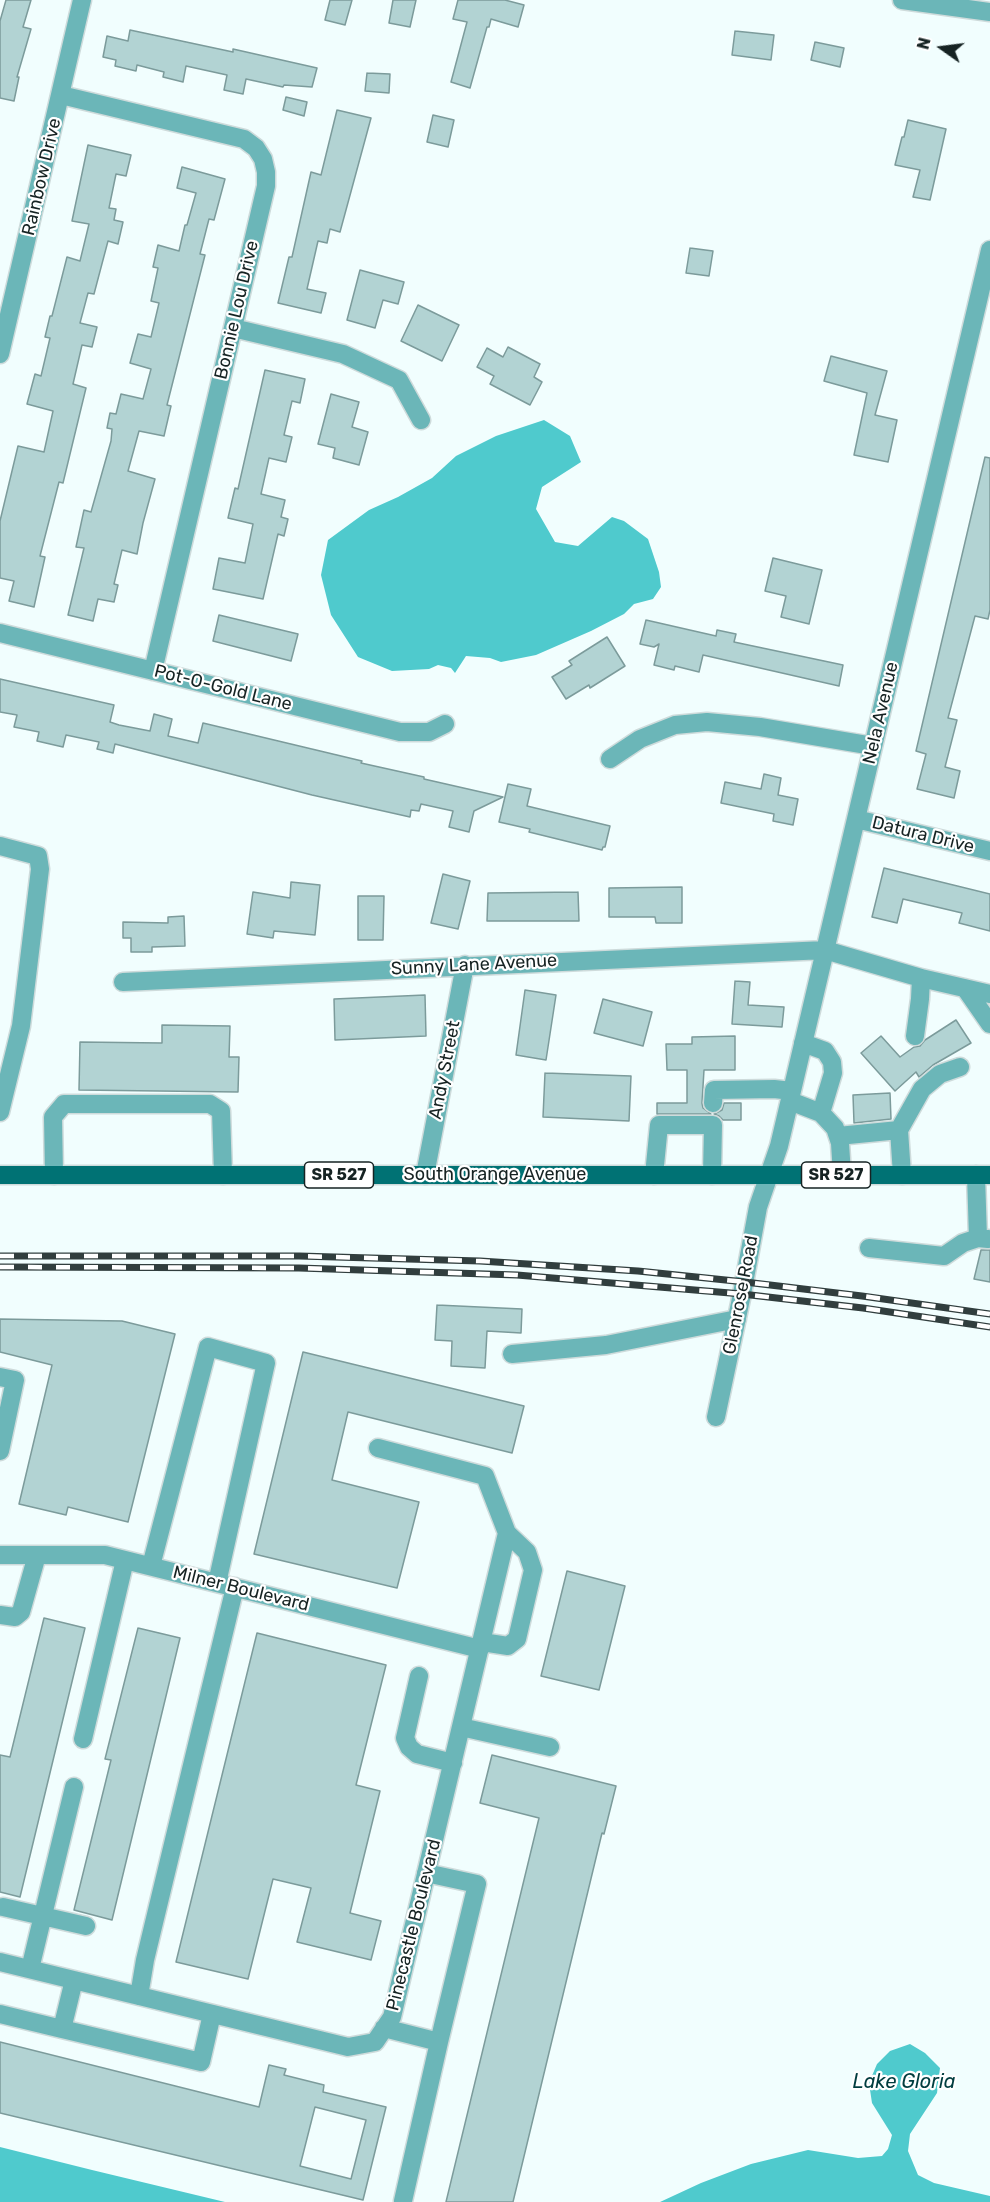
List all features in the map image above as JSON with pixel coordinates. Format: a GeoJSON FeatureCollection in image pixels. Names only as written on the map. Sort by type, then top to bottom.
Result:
{"type":"FeatureCollection","features":[{"type":"Feature","properties":{"kind":"main road","name":"South Orange Avenue"},"geometry":{"type":"LineString","coordinates":[[0,1175],[902,1175],[986,1173]]}},
{"type":"Feature","properties":{"kind":"street","name":"Rainbow Drive"},"geometry":{"type":"LineString","coordinates":[[0,354],[82,0]]}},
{"type":"Feature","properties":{"kind":"street"},"geometry":{"type":"LineString","coordinates":[[902,0],[990,12]]}},
{"type":"Feature","properties":{"kind":"street","name":"Bonnie Lou Drive"},"geometry":{"type":"LineString","coordinates":[[61,95],[244,139],[256,148],[263,159],[266,172],[266,186],[153,671]]}},
{"type":"Feature","properties":{"kind":"street","name":"Nela Avenue"},"geometry":{"type":"LineString","coordinates":[[769,1175],[779,1146],[791,1096],[990,250]]}},
{"type":"Feature","properties":{"kind":"street"},"geometry":{"type":"LineString","coordinates":[[233,328],[343,354],[399,380],[421,420]]}},
{"type":"Feature","properties":{"kind":"street","name":"Pot-O-Gold Lane"},"geometry":{"type":"LineString","coordinates":[[0,633],[400,732],[429,732],[445,724]]}},
{"type":"Feature","properties":{"kind":"street"},"geometry":{"type":"LineString","coordinates":[[610,759],[648,735],[675,725],[707,722],[760,727],[873,746]]}},
{"type":"Feature","properties":{"kind":"street","name":"Datura Drive"},"geometry":{"type":"LineString","coordinates":[[856,819],[990,851]]}},
{"type":"Feature","properties":{"kind":"street"},"geometry":{"type":"LineString","coordinates":[[0,846],[38,856],[40,869],[21,1026],[0,1112]]}},
{"type":"Feature","properties":{"kind":"street","name":"Sunny Lane Avenue"},"geometry":{"type":"LineString","coordinates":[[123,982],[825,950],[921,978],[990,994]]}},
{"type":"Feature","properties":{"kind":"street","name":"Andy Street"},"geometry":{"type":"LineString","coordinates":[[425,1175],[465,965]]}},
{"type":"Feature","properties":{"kind":"street"},"geometry":{"type":"LineString","coordinates":[[915,1036],[921,978]]}},
{"type":"Feature","properties":{"kind":"street"},"geometry":{"type":"LineString","coordinates":[[965,988],[990,1024]]}},
{"type":"Feature","properties":{"kind":"street"},"geometry":{"type":"LineString","coordinates":[[803,1043],[825,1051],[832,1062],[833,1073],[821,1113]]}},
{"type":"Feature","properties":{"kind":"street"},"geometry":{"type":"LineString","coordinates":[[902,1175],[899,1130],[922,1089],[940,1074],[960,1067]]}},
{"type":"Feature","properties":{"kind":"street"},"geometry":{"type":"LineString","coordinates":[[712,1175],[714,1090],[774,1089],[821,1113],[836,1128],[842,1175]]}},
{"type":"Feature","properties":{"kind":"street"},"geometry":{"type":"LineString","coordinates":[[54,1175],[53,1117],[64,1104],[210,1104],[221,1111],[223,1175]]}},
{"type":"Feature","properties":{"kind":"street"},"geometry":{"type":"LineString","coordinates":[[654,1175],[659,1125],[713,1116]]}},
{"type":"Feature","properties":{"kind":"street"},"geometry":{"type":"LineString","coordinates":[[838,1136],[899,1130]]}},
{"type":"Feature","properties":{"kind":"street"},"geometry":{"type":"LineString","coordinates":[[868,1248],[944,1256],[963,1243],[984,1238],[986,1173]]}},
{"type":"Feature","properties":{"kind":"street","name":"Glenrose Road"},"geometry":{"type":"LineString","coordinates":[[716,1417],[758,1207],[769,1175]]}},
{"type":"Feature","properties":{"kind":"street"},"geometry":{"type":"LineString","coordinates":[[512,1354],[606,1345],[737,1319]]}},
{"type":"Feature","properties":{"kind":"street"},"geometry":{"type":"LineString","coordinates":[[139,1996],[226,1585],[266,1363],[208,1347],[151,1566]]}},
{"type":"Feature","properties":{"kind":"street"},"geometry":{"type":"LineString","coordinates":[[0,1377],[15,1380],[0,1451]]}},
{"type":"Feature","properties":{"kind":"street"},"geometry":{"type":"LineString","coordinates":[[378,1448],[485,1476],[507,1533]]}},
{"type":"Feature","properties":{"kind":"street","name":"Pinecastle Boulevard"},"geometry":{"type":"LineString","coordinates":[[0,1962],[348,2047],[375,2042],[392,2017],[507,1533]]}},
{"type":"Feature","properties":{"kind":"street","name":"Milner Boulevard"},"geometry":{"type":"LineString","coordinates":[[0,1555],[105,1555],[481,1645],[508,1646],[517,1639],[533,1570],[527,1552],[507,1533]]}},
{"type":"Feature","properties":{"kind":"street"},"geometry":{"type":"LineString","coordinates":[[0,1615],[15,1617],[21,1612],[37,1555]]}},
{"type":"Feature","properties":{"kind":"street"},"geometry":{"type":"LineString","coordinates":[[83,1739],[125,1560]]}},
{"type":"Feature","properties":{"kind":"street"},"geometry":{"type":"LineString","coordinates":[[419,1676],[405,1738],[409,1747],[417,1754],[453,1762]]}},
{"type":"Feature","properties":{"kind":"street"},"geometry":{"type":"LineString","coordinates":[[461,1726],[550,1747]]}},
{"type":"Feature","properties":{"kind":"street"},"geometry":{"type":"LineString","coordinates":[[30,1969],[74,1787]]}},
{"type":"Feature","properties":{"kind":"street"},"geometry":{"type":"LineString","coordinates":[[403,2201],[477,1884],[426,1873]]}},
{"type":"Feature","properties":{"kind":"street"},"geometry":{"type":"LineString","coordinates":[[3,1907],[86,1926]]}},
{"type":"Feature","properties":{"kind":"street"},"geometry":{"type":"LineString","coordinates":[[62,2030],[74,1980]]}},
{"type":"Feature","properties":{"kind":"street"},"geometry":{"type":"LineString","coordinates":[[0,2014],[201,2062],[212,2014]]}},
{"type":"Feature","properties":{"kind":"street"},"geometry":{"type":"LineString","coordinates":[[384,2028],[439,2042]]}},
{"type":"Feature","properties":{"kind":"water"},"geometry":{"type":"Polygon","coordinates":[[[544,420],[570,436],[581,462],[542,487],[536,509],[555,542],[578,546],[612,517],[624,521],[648,539],[659,572],[661,587],[653,599],[634,604],[624,614],[536,655],[501,662],[490,658],[466,656],[455,673],[451,668],[438,665],[429,669],[392,671],[358,657],[331,615],[321,575],[328,540],[369,510],[432,478],[456,456],[496,436],[544,420]]]}},
{"type":"Feature","properties":{"kind":"water","name":"Lake Gloria"},"geometry":{"type":"Polygon","coordinates":[[[910,2044],[925,2053],[940,2068],[937,2093],[910,2134],[908,2151],[918,2175],[934,2183],[990,2196],[990,2202],[660,2202],[751,2164],[808,2150],[858,2158],[882,2156],[888,2149],[892,2135],[872,2103],[869,2083],[877,2064],[890,2051],[910,2044]]]}},
{"type":"Feature","properties":{"kind":"water"},"geometry":{"type":"Polygon","coordinates":[[[0,2147],[92,2170],[225,2202],[0,2202],[0,2147]]]}},
{"type":"Feature","properties":{"kind":"building"},"geometry":{"type":"Polygon","coordinates":[[[6,0],[31,0],[23,27],[31,29],[17,77],[19,77],[14,101],[0,98],[0,21],[6,0]]]}},
{"type":"Feature","properties":{"kind":"building"},"geometry":{"type":"Polygon","coordinates":[[[330,0],[352,0],[345,25],[325,20],[330,0]]]}},
{"type":"Feature","properties":{"kind":"building"},"geometry":{"type":"Polygon","coordinates":[[[393,0],[416,0],[410,27],[389,23],[393,0]]]}},
{"type":"Feature","properties":{"kind":"building"},"geometry":{"type":"Polygon","coordinates":[[[458,0],[505,0],[524,5],[518,27],[491,19],[470,88],[451,82],[467,22],[453,19],[458,0]]]}},
{"type":"Feature","properties":{"kind":"building"},"geometry":{"type":"Polygon","coordinates":[[[130,30],[233,52],[233,49],[317,68],[312,87],[284,85],[283,87],[246,79],[243,94],[224,90],[227,75],[186,66],[183,82],[163,77],[164,72],[137,65],[136,71],[115,66],[116,60],[103,57],[107,36],[128,41],[130,30]]]}},
{"type":"Feature","properties":{"kind":"building"},"geometry":{"type":"Polygon","coordinates":[[[735,31],[774,35],[771,60],[732,55],[735,31]]]}},
{"type":"Feature","properties":{"kind":"building"},"geometry":{"type":"Polygon","coordinates":[[[815,42],[844,48],[840,67],[811,60],[815,42]]]}},
{"type":"Feature","properties":{"kind":"building"},"geometry":{"type":"Polygon","coordinates":[[[367,73],[390,74],[389,93],[365,91],[367,73]]]}},
{"type":"Feature","properties":{"kind":"building"},"geometry":{"type":"Polygon","coordinates":[[[286,97],[307,102],[304,116],[283,110],[286,97]]]}},
{"type":"Feature","properties":{"kind":"building"},"geometry":{"type":"Polygon","coordinates":[[[337,110],[371,118],[340,232],[330,229],[327,243],[318,241],[307,289],[326,293],[321,313],[278,303],[289,257],[292,257],[311,172],[321,175],[337,110]]]}},
{"type":"Feature","properties":{"kind":"building"},"geometry":{"type":"Polygon","coordinates":[[[433,115],[454,120],[448,147],[427,142],[433,115]]]}},
{"type":"Feature","properties":{"kind":"building"},"geometry":{"type":"Polygon","coordinates":[[[908,120],[946,129],[930,200],[913,197],[920,170],[895,165],[908,120]]]}},
{"type":"Feature","properties":{"kind":"building"},"geometry":{"type":"Polygon","coordinates":[[[88,145],[131,155],[126,176],[116,174],[109,208],[116,209],[114,220],[123,222],[118,244],[108,241],[94,294],[88,293],[80,323],[97,327],[92,347],[82,345],[73,384],[86,388],[63,483],[59,482],[40,556],[45,557],[34,607],[9,601],[14,581],[0,578],[0,521],[18,446],[44,452],[53,411],[27,404],[35,374],[41,376],[50,338],[45,337],[67,257],[80,261],[89,224],[72,221],[88,145]]]}},
{"type":"Feature","properties":{"kind":"building"},"geometry":{"type":"Polygon","coordinates":[[[182,167],[225,179],[214,220],[209,219],[200,254],[205,255],[167,405],[171,406],[164,436],[139,431],[128,471],[155,479],[137,554],[122,550],[114,584],[118,585],[114,602],[98,599],[93,621],[68,615],[84,548],[76,547],[84,510],[91,512],[111,441],[112,429],[107,428],[110,413],[116,414],[121,394],[143,399],[151,369],[130,363],[138,334],[151,337],[159,303],[151,301],[158,268],[153,267],[158,245],[179,251],[196,193],[177,188],[182,167]]]}},
{"type":"Feature","properties":{"kind":"building"},"geometry":{"type":"Polygon","coordinates":[[[690,248],[713,251],[709,276],[686,273],[690,248]]]}},
{"type":"Feature","properties":{"kind":"building"},"geometry":{"type":"Polygon","coordinates":[[[360,270],[404,282],[398,304],[383,300],[375,328],[347,320],[360,270]]]}},
{"type":"Feature","properties":{"kind":"building"},"geometry":{"type":"Polygon","coordinates":[[[418,305],[459,325],[442,361],[401,341],[418,305]]]}},
{"type":"Feature","properties":{"kind":"building"},"geometry":{"type":"Polygon","coordinates":[[[508,347],[540,364],[534,377],[542,382],[530,405],[490,384],[494,376],[477,367],[487,348],[503,357],[508,347]]]}},
{"type":"Feature","properties":{"kind":"building"},"geometry":{"type":"Polygon","coordinates":[[[831,356],[887,371],[875,415],[897,420],[888,462],[854,455],[867,393],[824,381],[831,356]]]}},
{"type":"Feature","properties":{"kind":"building"},"geometry":{"type":"Polygon","coordinates":[[[265,370],[305,379],[300,403],[292,401],[284,435],[292,437],[286,462],[269,458],[261,494],[285,500],[281,517],[288,519],[284,536],[278,534],[263,599],[213,589],[219,558],[245,563],[253,524],[228,518],[235,488],[238,489],[265,370]]]}},
{"type":"Feature","properties":{"kind":"building"},"geometry":{"type":"Polygon","coordinates":[[[331,394],[359,402],[352,427],[368,432],[359,465],[333,458],[335,448],[318,444],[331,394]]]}},
{"type":"Feature","properties":{"kind":"building"},"geometry":{"type":"Polygon","coordinates":[[[985,457],[990,458],[990,610],[988,619],[975,616],[948,718],[957,720],[945,767],[960,771],[954,798],[917,789],[926,754],[916,751],[985,457]]]}},
{"type":"Feature","properties":{"kind":"building"},"geometry":{"type":"Polygon","coordinates":[[[773,558],[822,570],[809,624],[781,617],[786,596],[765,591],[773,558]]]}},
{"type":"Feature","properties":{"kind":"building"},"geometry":{"type":"Polygon","coordinates":[[[219,615],[298,634],[291,661],[213,641],[219,615]]]}},
{"type":"Feature","properties":{"kind":"building"},"geometry":{"type":"Polygon","coordinates":[[[646,620],[716,636],[717,630],[736,634],[734,642],[843,665],[839,686],[703,655],[699,672],[675,666],[674,670],[654,665],[659,644],[654,647],[640,644],[646,620]]]}},
{"type":"Feature","properties":{"kind":"building"},"geometry":{"type":"Polygon","coordinates":[[[607,637],[625,666],[590,688],[589,685],[566,699],[552,677],[572,665],[569,661],[607,637]]]}},
{"type":"Feature","properties":{"kind":"building"},"geometry":{"type":"Polygon","coordinates":[[[0,679],[114,705],[110,722],[119,725],[150,731],[154,714],[172,719],[168,736],[198,743],[203,723],[503,797],[474,811],[469,832],[449,827],[453,811],[421,804],[419,811],[411,810],[410,817],[312,795],[115,744],[113,753],[97,749],[99,742],[66,735],[63,747],[37,741],[39,732],[14,727],[17,715],[0,712],[0,679]]]}},
{"type":"Feature","properties":{"kind":"building"},"geometry":{"type":"Polygon","coordinates":[[[764,774],[781,778],[778,795],[798,799],[793,825],[773,821],[774,814],[721,803],[725,782],[761,789],[764,774]]]}},
{"type":"Feature","properties":{"kind":"building"},"geometry":{"type":"Polygon","coordinates":[[[508,784],[531,789],[527,806],[610,826],[605,847],[602,850],[499,822],[508,784]]]}},
{"type":"Feature","properties":{"kind":"building"},"geometry":{"type":"Polygon","coordinates":[[[884,868],[990,894],[990,931],[959,923],[962,913],[903,899],[897,923],[872,917],[884,868]]]}},
{"type":"Feature","properties":{"kind":"building"},"geometry":{"type":"Polygon","coordinates":[[[443,874],[470,881],[458,929],[431,923],[443,874]]]}},
{"type":"Feature","properties":{"kind":"building"},"geometry":{"type":"Polygon","coordinates":[[[291,882],[320,885],[315,935],[274,931],[273,938],[247,934],[253,892],[290,898],[291,882]]]}},
{"type":"Feature","properties":{"kind":"building"},"geometry":{"type":"Polygon","coordinates":[[[682,887],[682,923],[656,923],[655,917],[609,917],[609,888],[682,887]]]}},
{"type":"Feature","properties":{"kind":"building"},"geometry":{"type":"Polygon","coordinates":[[[578,892],[579,921],[487,921],[488,893],[578,892]]]}},
{"type":"Feature","properties":{"kind":"building"},"geometry":{"type":"Polygon","coordinates":[[[358,896],[384,896],[383,940],[358,940],[358,896]]]}},
{"type":"Feature","properties":{"kind":"building"},"geometry":{"type":"Polygon","coordinates":[[[184,916],[185,946],[152,947],[152,952],[131,952],[131,938],[123,938],[123,922],[168,923],[168,917],[184,916]]]}},
{"type":"Feature","properties":{"kind":"building"},"geometry":{"type":"Polygon","coordinates":[[[735,981],[750,982],[748,1005],[784,1007],[782,1027],[732,1024],[735,981]]]}},
{"type":"Feature","properties":{"kind":"building"},"geometry":{"type":"Polygon","coordinates":[[[525,990],[556,995],[546,1060],[516,1055],[525,990]]]}},
{"type":"Feature","properties":{"kind":"building"},"geometry":{"type":"Polygon","coordinates":[[[425,995],[426,1036],[335,1040],[334,999],[425,995]]]}},
{"type":"Feature","properties":{"kind":"building"},"geometry":{"type":"Polygon","coordinates":[[[603,999],[652,1012],[643,1046],[594,1033],[603,999]]]}},
{"type":"Feature","properties":{"kind":"building"},"geometry":{"type":"Polygon","coordinates":[[[956,1020],[971,1043],[933,1065],[919,1077],[916,1072],[895,1091],[861,1053],[881,1036],[900,1057],[914,1047],[920,1046],[925,1040],[956,1020]]]}},
{"type":"Feature","properties":{"kind":"building"},"geometry":{"type":"Polygon","coordinates":[[[162,1025],[230,1026],[229,1057],[239,1057],[238,1092],[79,1090],[80,1042],[162,1043],[162,1025]]]}},
{"type":"Feature","properties":{"kind":"building"},"geometry":{"type":"Polygon","coordinates":[[[735,1036],[735,1070],[704,1070],[702,1103],[703,1108],[711,1114],[657,1114],[657,1103],[687,1103],[687,1070],[667,1070],[666,1044],[692,1044],[692,1037],[735,1036]]]}},
{"type":"Feature","properties":{"kind":"building"},"geometry":{"type":"Polygon","coordinates":[[[545,1073],[631,1076],[629,1121],[543,1117],[545,1073]]]}},
{"type":"Feature","properties":{"kind":"building"},"geometry":{"type":"Polygon","coordinates":[[[890,1093],[891,1119],[854,1123],[853,1095],[890,1093]]]}},
{"type":"Feature","properties":{"kind":"building"},"geometry":{"type":"Polygon","coordinates":[[[724,1103],[741,1103],[741,1120],[723,1120],[714,1114],[722,1110],[724,1103]]]}},
{"type":"Feature","properties":{"kind":"building"},"geometry":{"type":"Polygon","coordinates":[[[981,1250],[990,1250],[990,1282],[974,1279],[981,1250]]]}},
{"type":"Feature","properties":{"kind":"building"},"geometry":{"type":"Polygon","coordinates":[[[437,1305],[522,1309],[521,1333],[487,1331],[485,1368],[451,1366],[452,1341],[435,1340],[437,1305]]]}},
{"type":"Feature","properties":{"kind":"building"},"geometry":{"type":"Polygon","coordinates":[[[0,1319],[122,1321],[175,1334],[128,1522],[68,1507],[66,1515],[19,1504],[52,1365],[0,1352],[0,1319]]]}},
{"type":"Feature","properties":{"kind":"building"},"geometry":{"type":"Polygon","coordinates":[[[303,1352],[524,1406],[512,1453],[348,1412],[332,1480],[419,1502],[397,1588],[254,1554],[303,1352]]]}},
{"type":"Feature","properties":{"kind":"building"},"geometry":{"type":"Polygon","coordinates":[[[567,1571],[625,1586],[599,1690],[541,1676],[567,1571]]]}},
{"type":"Feature","properties":{"kind":"building"},"geometry":{"type":"Polygon","coordinates":[[[44,1618],[85,1628],[20,1897],[0,1892],[0,1755],[10,1757],[44,1618]]]}},
{"type":"Feature","properties":{"kind":"building"},"geometry":{"type":"Polygon","coordinates":[[[138,1628],[180,1638],[112,1920],[74,1910],[111,1760],[105,1759],[138,1628]]]}},
{"type":"Feature","properties":{"kind":"building"},"geometry":{"type":"Polygon","coordinates":[[[257,1633],[386,1665],[356,1785],[380,1791],[350,1913],[381,1921],[371,1960],[297,1942],[311,1888],[273,1879],[248,1979],[176,1962],[257,1633]]]}},
{"type":"Feature","properties":{"kind":"building"},"geometry":{"type":"Polygon","coordinates":[[[492,1755],[616,1786],[604,1834],[602,1833],[513,2202],[446,2202],[539,1818],[480,1803],[492,1755]]]}},
{"type":"Feature","properties":{"kind":"building"},"geometry":{"type":"Polygon","coordinates":[[[0,2042],[259,2107],[269,2065],[286,2069],[284,2075],[324,2085],[323,2092],[386,2107],[363,2200],[0,2113],[0,2042]],[[315,2107],[300,2166],[351,2179],[366,2120],[315,2107]]]}},
{"type":"Feature","properties":{"kind":"railway"},"geometry":{"type":"LineString","coordinates":[[0,1256],[299,1256],[480,1261],[638,1271],[745,1282],[990,1314]]}},
{"type":"Feature","properties":{"kind":"railway"},"geometry":{"type":"LineString","coordinates":[[0,1267],[299,1268],[517,1275],[742,1294],[863,1308],[990,1327]]}}]}
